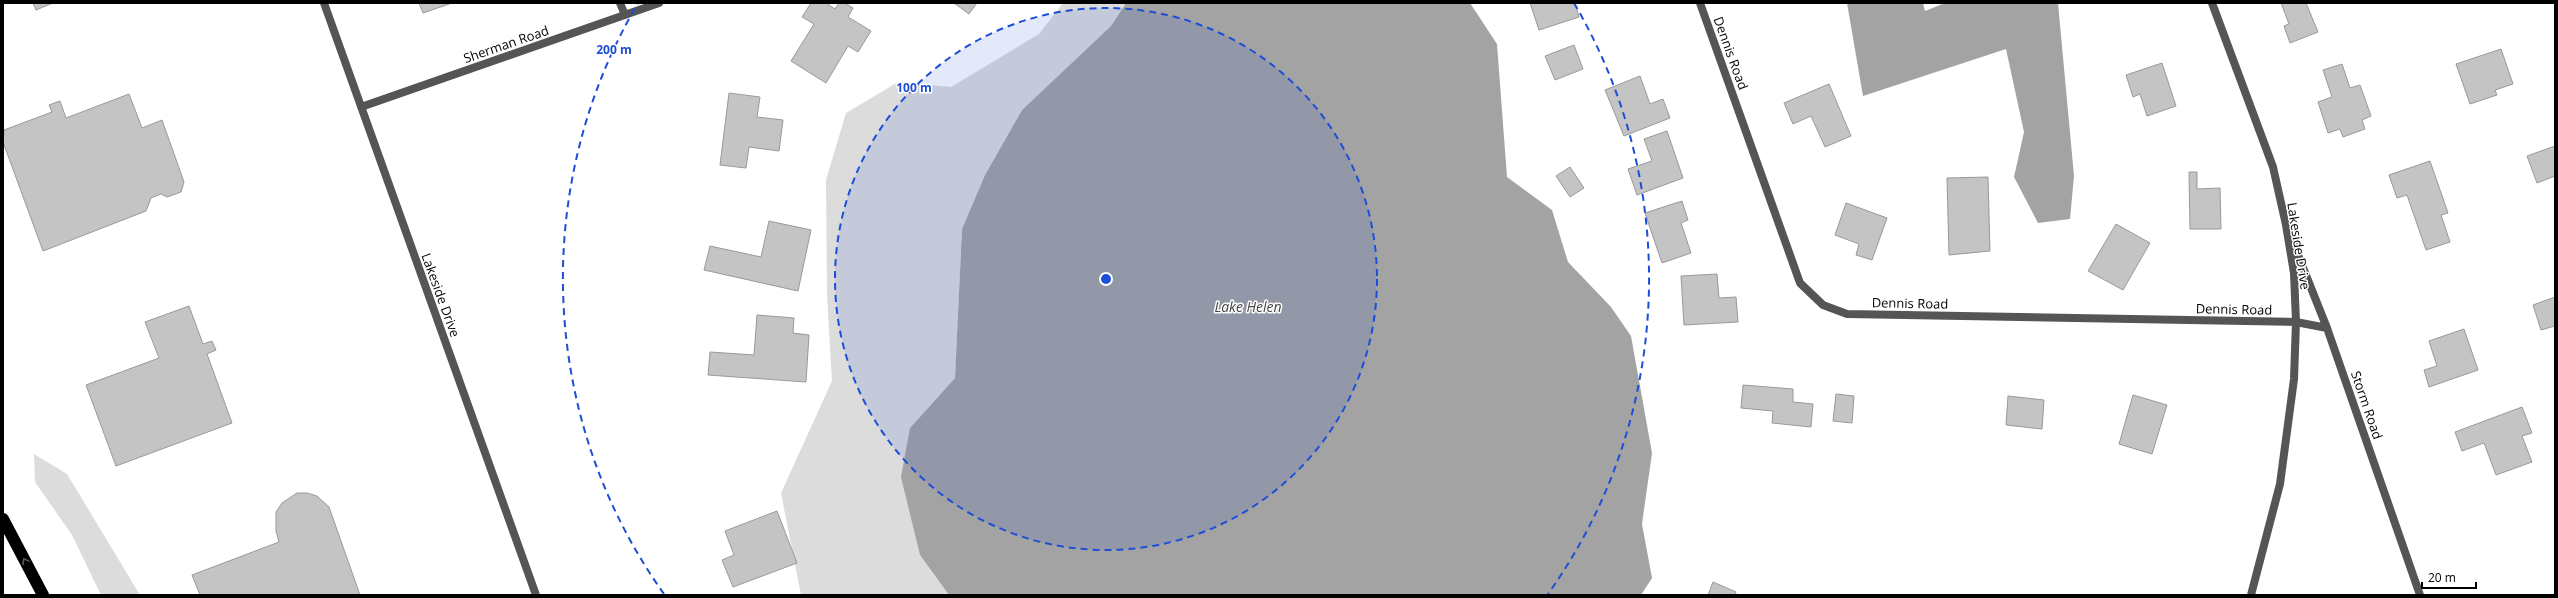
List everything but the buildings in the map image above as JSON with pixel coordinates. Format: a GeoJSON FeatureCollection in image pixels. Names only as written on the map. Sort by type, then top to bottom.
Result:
{"type":"FeatureCollection","features":[{"type":"Feature","properties":{"kind":"highway"},"geometry":{"type":"LineString","coordinates":[[3,519],[43,595]]}},
{"type":"Feature","properties":{"kind":"street","name":"Lakeside Drive"},"geometry":{"type":"LineString","coordinates":[[324,3],[536,595]]}},
{"type":"Feature","properties":{"kind":"street"},"geometry":{"type":"LineString","coordinates":[[620,3],[625,15]]}},
{"type":"Feature","properties":{"kind":"street","name":"Sherman Road"},"geometry":{"type":"LineString","coordinates":[[361,107],[659,3]]}},
{"type":"Feature","properties":{"kind":"street","name":"Dennis Road"},"geometry":{"type":"LineString","coordinates":[[1700,3],[1800,283],[1823,305],[1847,314],[2296,322],[2327,328]]}},
{"type":"Feature","properties":{"kind":"street","name":"Lakeside Drive"},"geometry":{"type":"LineString","coordinates":[[2212,3],[2273,167],[2286,225],[2294,273],[2296,322],[2294,378],[2280,484],[2251,595]]}},
{"type":"Feature","properties":{"kind":"street","name":"Storm Road"},"geometry":{"type":"LineString","coordinates":[[2286,225],[2327,328],[2420,595]]}},
{"type":"Feature","properties":{"kind":"shaded area"},"geometry":{"type":"Polygon","coordinates":[[[1063,3],[1126,3],[1111,26],[1022,110],[985,175],[962,229],[955,378],[910,428],[920,555],[949,595],[801,595],[781,493],[832,381],[827,295],[826,180],[846,113],[898,82],[951,87],[1039,34],[1063,3]]]}},
{"type":"Feature","properties":{"kind":"shaded area"},"geometry":{"type":"Polygon","coordinates":[[[34,454],[67,474],[140,595],[101,595],[72,535],[35,482],[34,454]]]}},
{"type":"Feature","properties":{"kind":"water","name":"Lake Helen"},"geometry":{"type":"Polygon","coordinates":[[[1126,3],[1470,3],[1497,44],[1507,177],[1552,210],[1568,262],[1611,307],[1631,336],[1652,453],[1642,524],[1652,578],[1641,595],[949,595],[920,555],[901,477],[910,428],[955,378],[962,229],[985,175],[1022,110],[1111,26],[1126,3]]]}},
{"type":"Feature","properties":{"kind":"water"},"geometry":{"type":"Polygon","coordinates":[[[1847,3],[1923,3],[1925,11],[1945,3],[2058,3],[2074,176],[2070,219],[2038,223],[2014,177],[2024,132],[2006,49],[1863,96],[1847,3]]]}}]}
